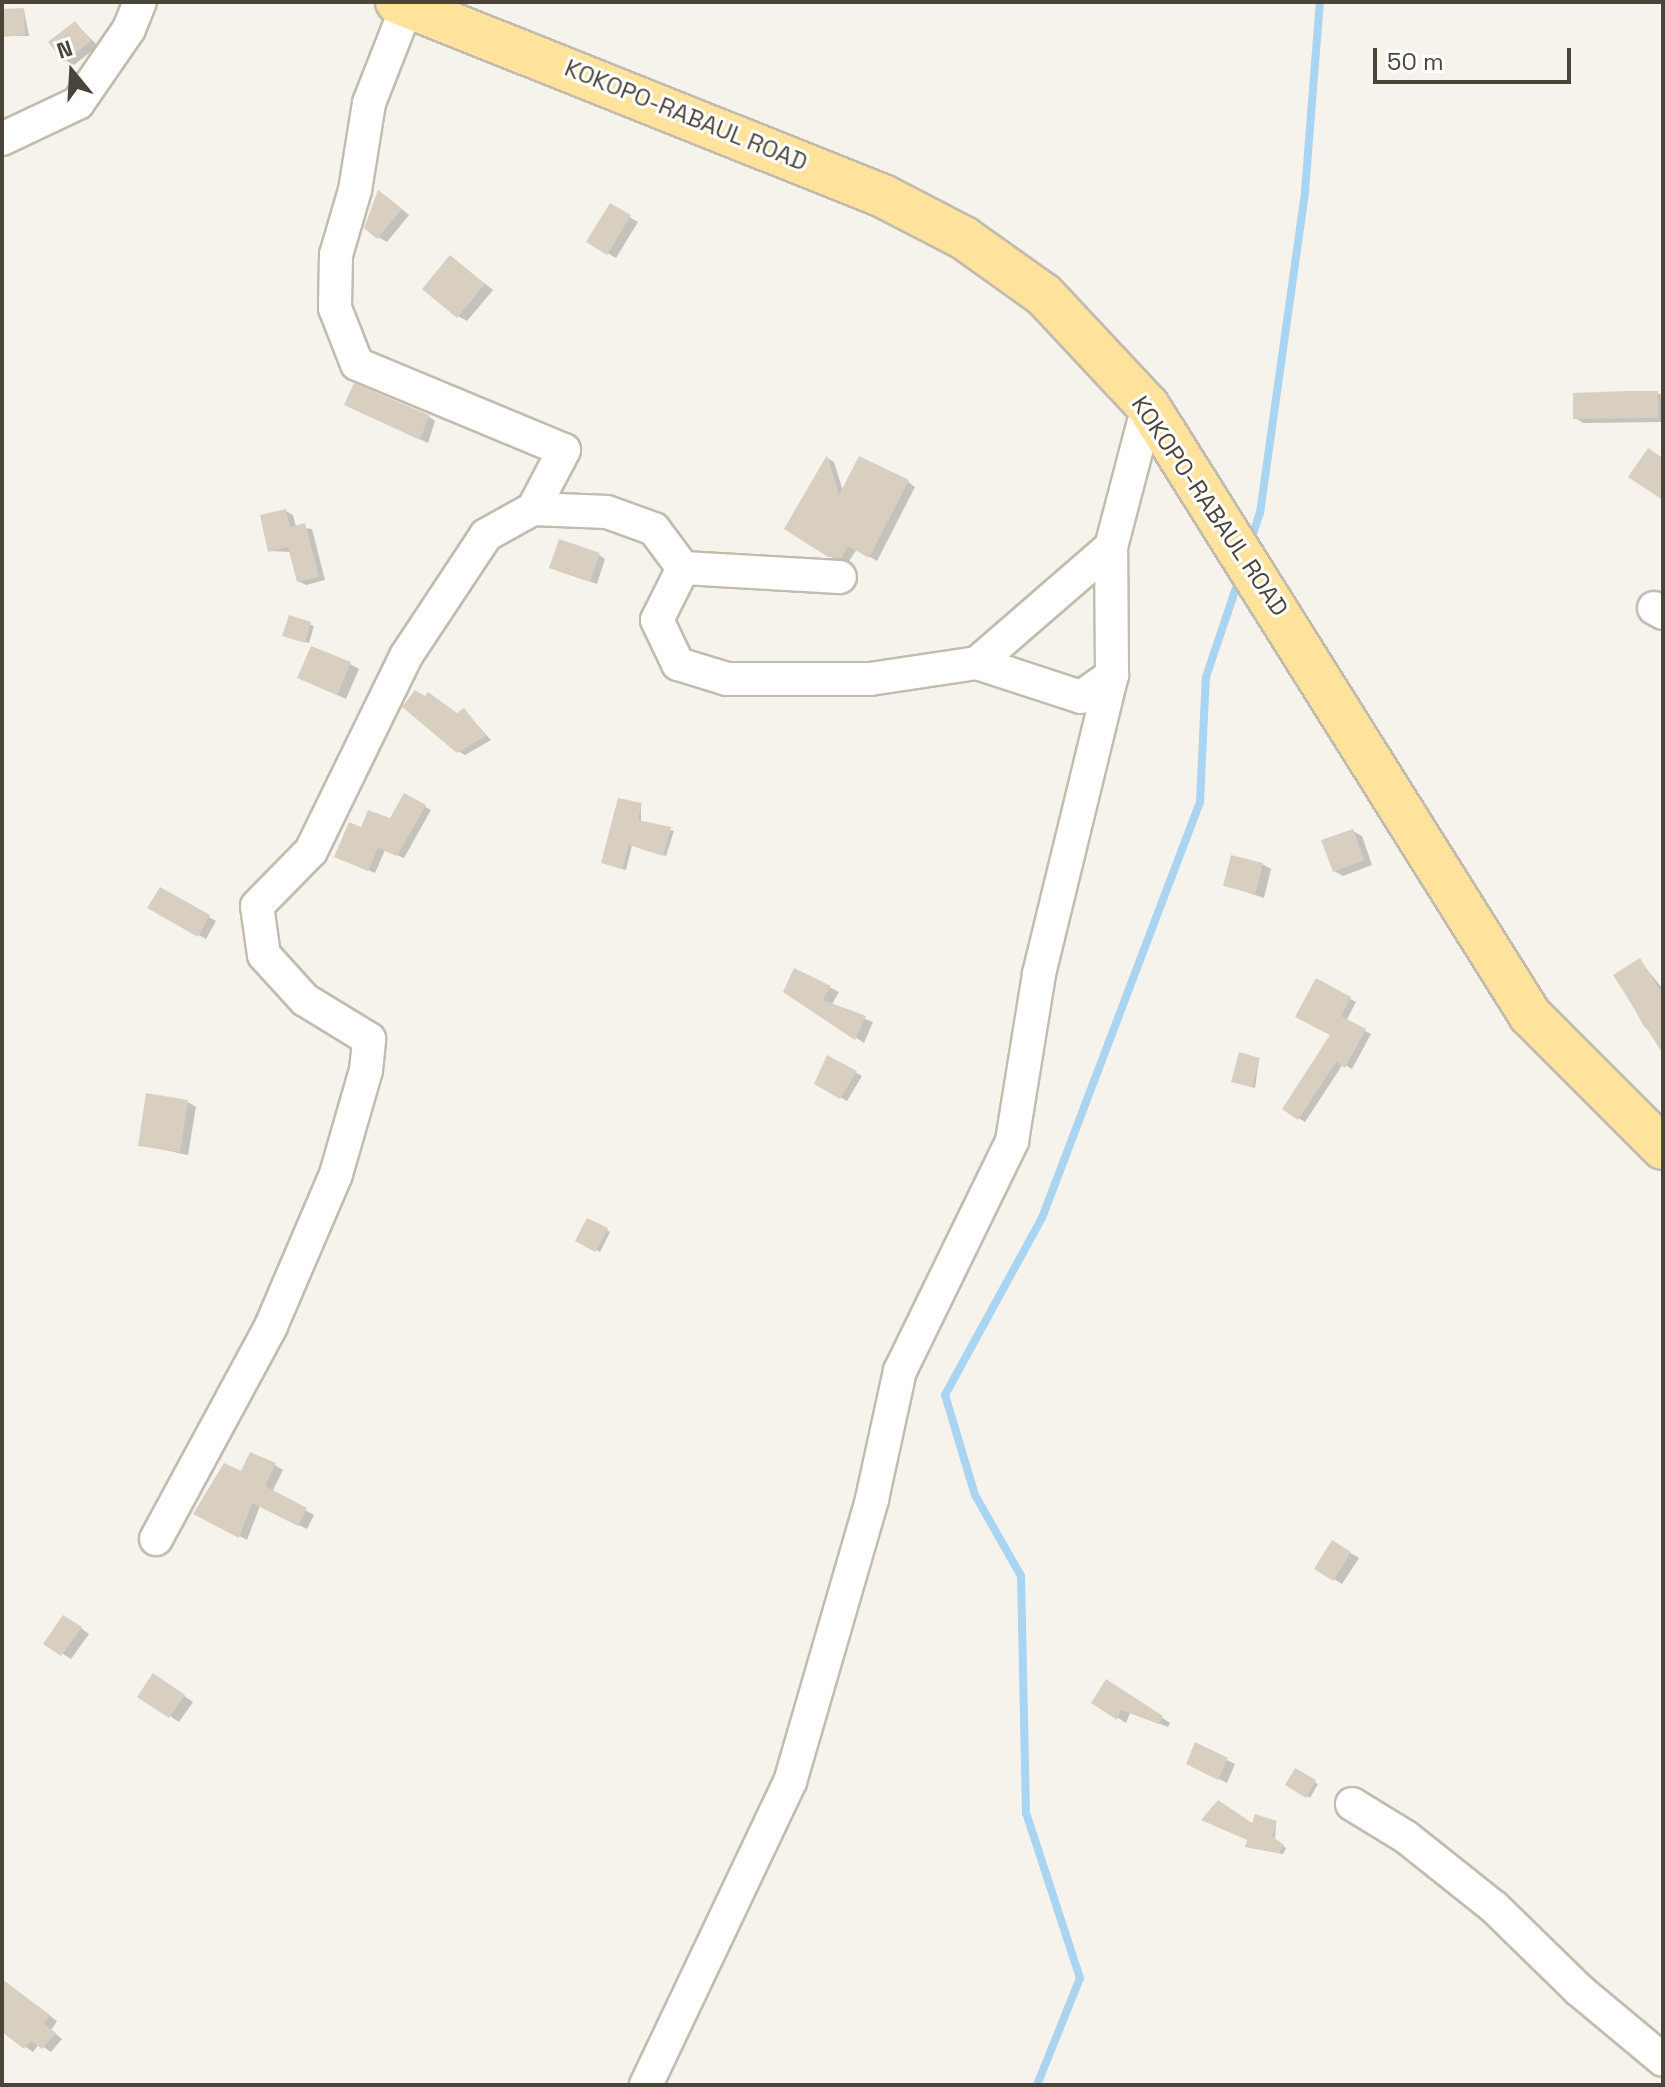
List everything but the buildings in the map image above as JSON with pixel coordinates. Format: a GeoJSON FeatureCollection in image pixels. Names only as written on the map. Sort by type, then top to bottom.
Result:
{"type":"FeatureCollection","features":[{"type":"Feature","properties":{"kind":"main road","name":"KOKOPO-RABAUL ROAD"},"geometry":{"type":"LineString","coordinates":[[402,4],[883,196],[964,238],[1044,295],[1148,406],[1212,511],[1280,610],[1530,1015],[1663,1148]]}},
{"type":"Feature","properties":{"kind":"street"},"geometry":{"type":"LineString","coordinates":[[2,139],[78,103],[129,29],[140,2]]}},
{"type":"Feature","properties":{"kind":"street"},"geometry":{"type":"LineString","coordinates":[[402,4],[369,103],[355,190],[336,255],[335,308],[357,364],[564,450],[533,509]]}},
{"type":"Feature","properties":{"kind":"street"},"geometry":{"type":"LineString","coordinates":[[646,2085],[790,1782],[872,1499],[900,1371],[1012,1141],[1039,974],[1112,675],[1111,547],[1148,406]]}},
{"type":"Feature","properties":{"kind":"street"},"geometry":{"type":"LineString","coordinates":[[156,1539],[271,1326],[336,1174],[366,1070],[369,1039],[305,1000],[264,955],[257,906],[311,851],[406,656],[486,535],[533,509],[607,512],[654,529],[683,568]]}},
{"type":"Feature","properties":{"kind":"street"},"geometry":{"type":"LineString","coordinates":[[977,663],[1111,547]]}},
{"type":"Feature","properties":{"kind":"street"},"geometry":{"type":"LineString","coordinates":[[683,568],[840,577]]}},
{"type":"Feature","properties":{"kind":"street"},"geometry":{"type":"LineString","coordinates":[[683,568],[657,620],[678,664],[727,679],[870,679],[977,663],[1081,697],[1112,675]]}},
{"type":"Feature","properties":{"kind":"street"},"geometry":{"type":"LineString","coordinates":[[1352,1804],[1406,1837],[1494,1907],[1579,1990],[1663,2060]]}},
{"type":"Feature","properties":{"kind":"waterway"},"geometry":{"type":"LineString","coordinates":[[1250,543],[1260,513],[1305,191],[1320,2]]}},
{"type":"Feature","properties":{"kind":"waterway"},"geometry":{"type":"LineString","coordinates":[[1037,2085],[1080,1978],[1026,1813],[1021,1576],[975,1495],[945,1395],[1042,1218],[1200,802],[1206,677],[1239,579]]}}]}
